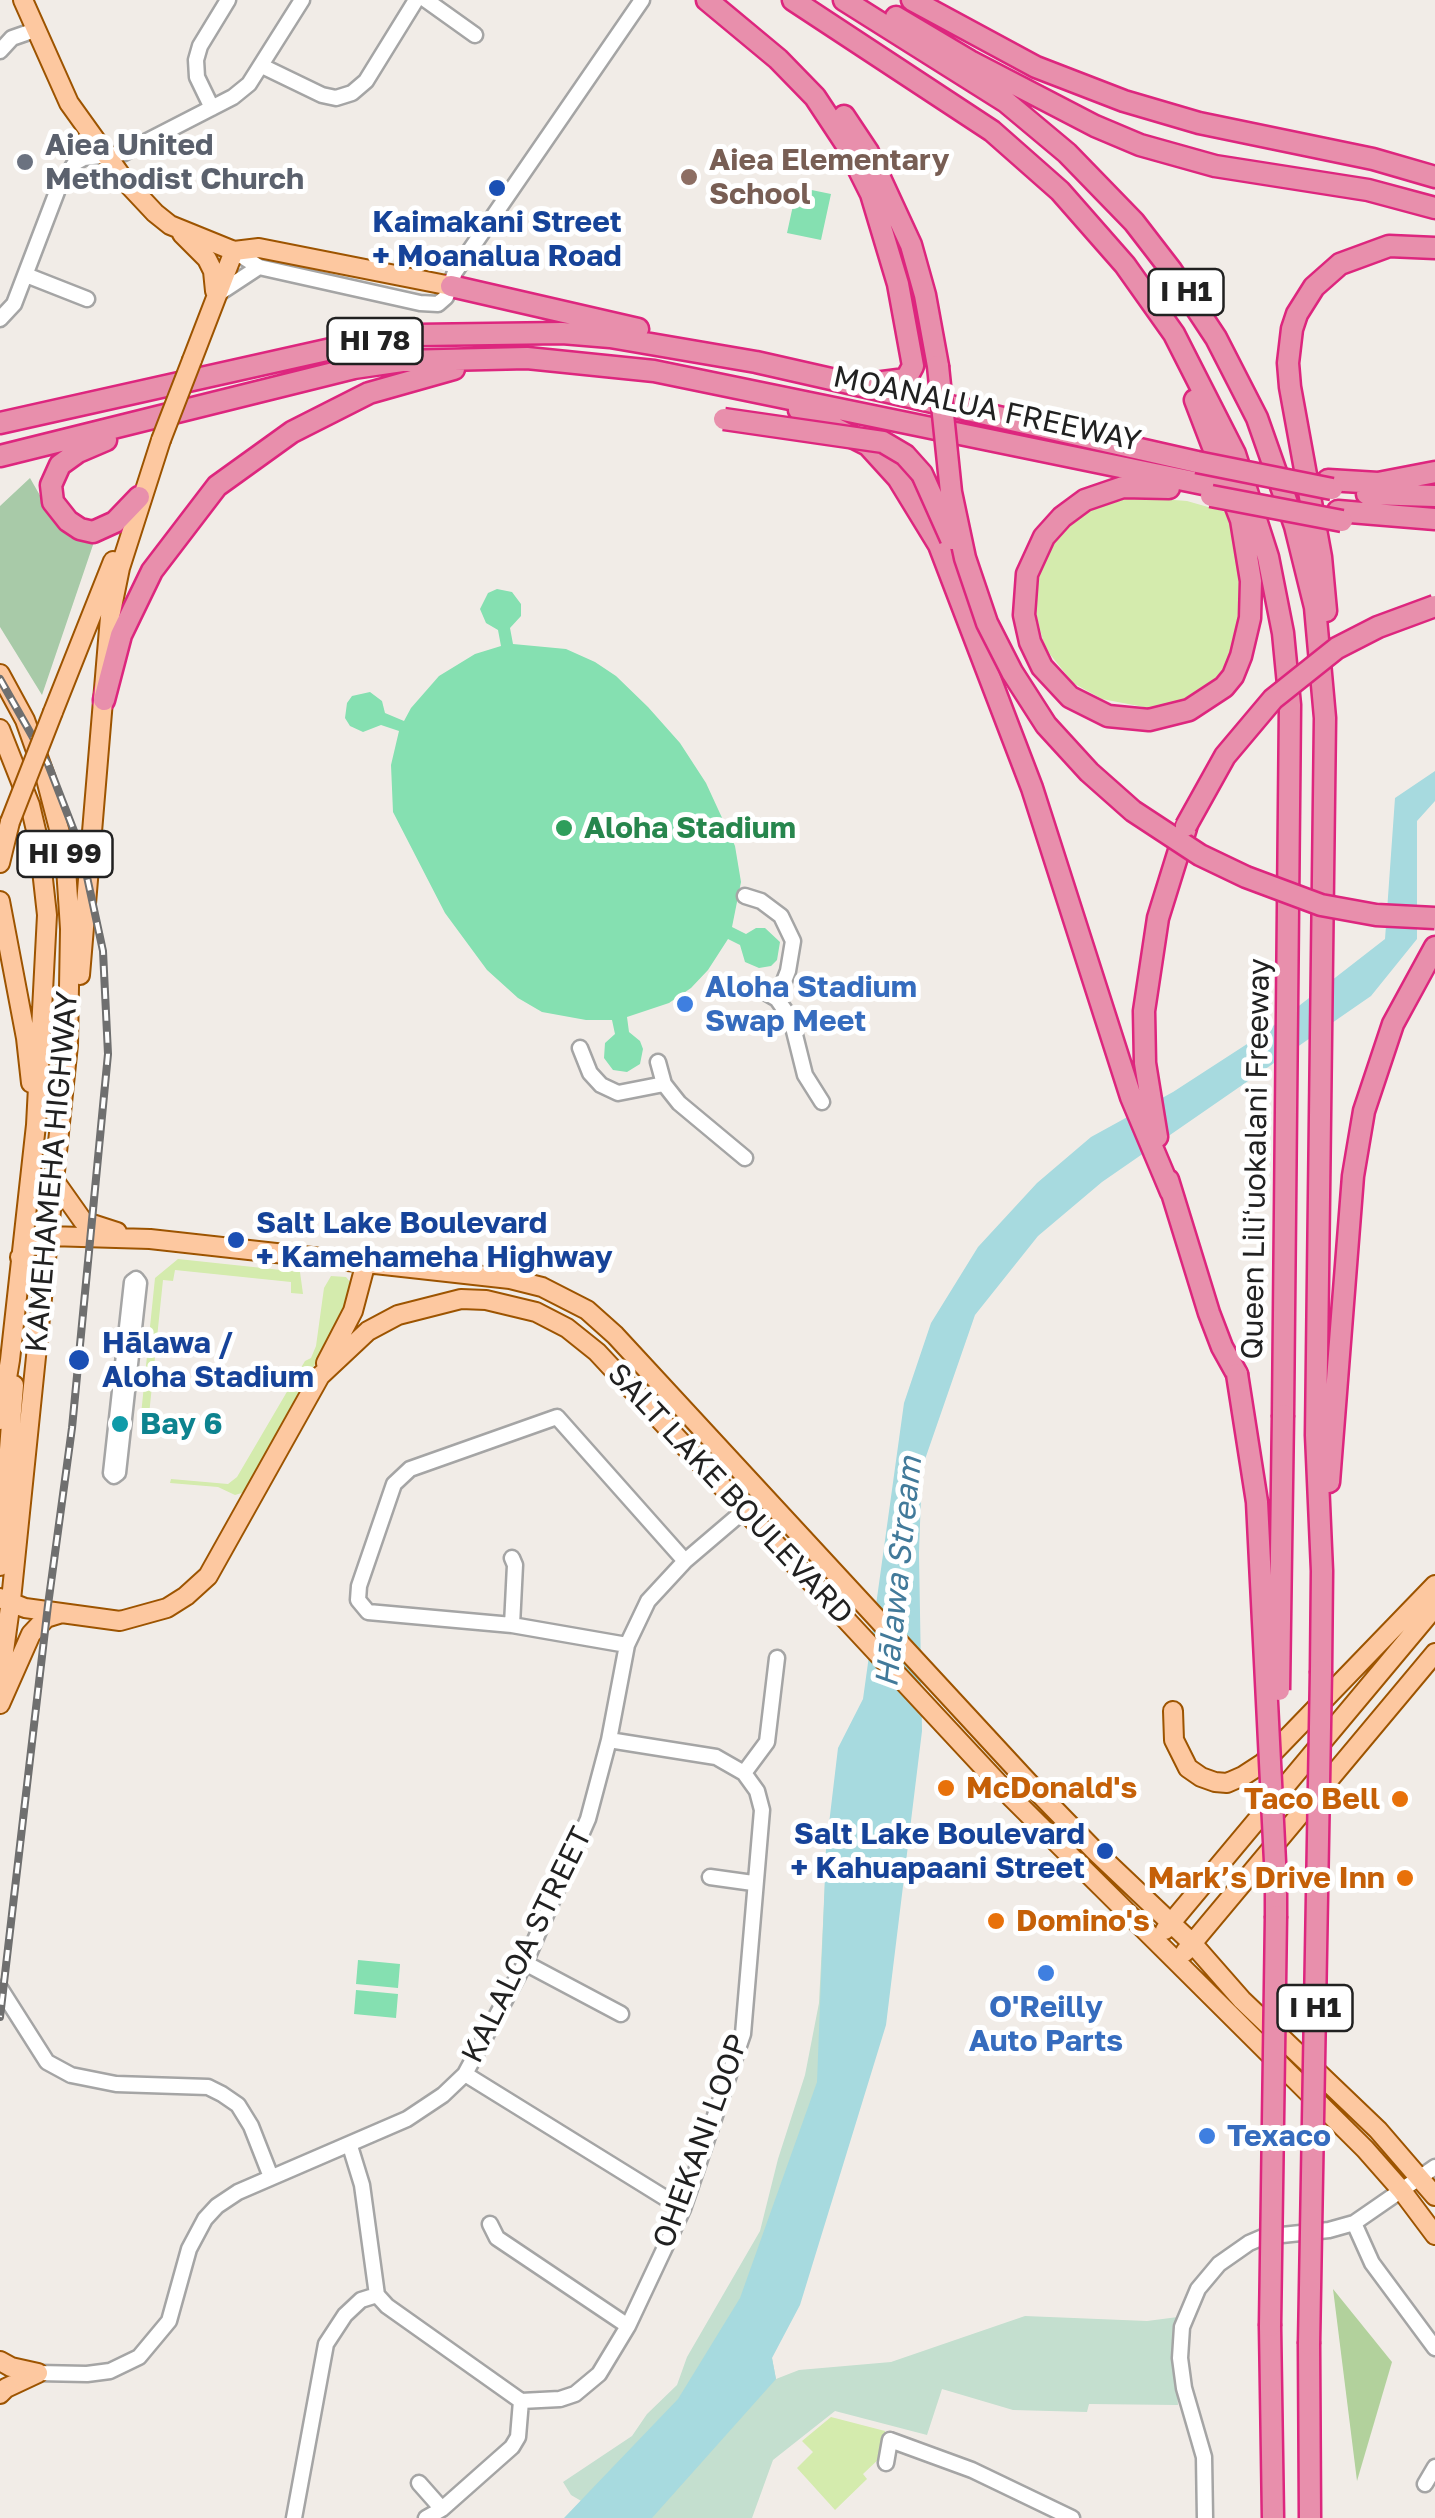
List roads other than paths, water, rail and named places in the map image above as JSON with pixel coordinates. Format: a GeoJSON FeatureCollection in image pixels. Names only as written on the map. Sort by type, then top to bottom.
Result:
{"type":"FeatureCollection","features":[{"type":"Feature","properties":{"kind":"highway"},"geometry":{"type":"LineString","coordinates":[[707,0],[778,58],[815,97],[872,194],[898,284],[912,366],[906,379],[858,384]]}},
{"type":"Feature","properties":{"kind":"highway"},"geometry":{"type":"LineString","coordinates":[[718,0],[764,33],[805,70],[846,118],[868,152],[911,245],[926,295],[938,366],[950,492],[965,558],[987,623]]}},
{"type":"Feature","properties":{"kind":"highway","name":"Queen Liliʻuokalani Freeway"},"geometry":{"type":"LineString","coordinates":[[793,0],[1013,148],[1060,191],[1124,265],[1174,334],[1235,454],[1268,557],[1283,633],[1290,705],[1270,2326],[1273,2518]]}},
{"type":"Feature","properties":{"kind":"highway","name":"Queen Liliʻuokalani Freeway"},"geometry":{"type":"LineString","coordinates":[[844,0],[1039,127],[1134,222],[1190,297],[1216,338],[1256,418],[1295,526],[1320,641],[1326,718],[1320,1040],[1323,1441],[1309,2344],[1310,2518]]}},
{"type":"Feature","properties":{"kind":"highway"},"geometry":{"type":"LineString","coordinates":[[864,0],[970,61],[1140,145],[1215,166],[1368,190],[1435,208]]}},
{"type":"Feature","properties":{"kind":"highway"},"geometry":{"type":"LineString","coordinates":[[912,0],[1036,67],[1124,101],[1199,123],[1373,159],[1435,177]]}},
{"type":"Feature","properties":{"kind":"highway"},"geometry":{"type":"LineString","coordinates":[[1326,718],[1324,584],[1290,388],[1288,344],[1305,299],[1340,264],[1389,246],[1435,248]]}},
{"type":"Feature","properties":{"kind":"highway"},"geometry":{"type":"LineString","coordinates":[[1124,265],[1191,391],[1234,502],[1241,520],[1250,581],[1250,618],[1233,676],[1213,696],[1190,710],[1163,718],[1135,720],[1108,716],[1082,705],[1060,688],[1042,667],[1026,629],[1027,574],[1044,537],[1073,508],[1110,490],[1140,486],[1209,491],[1340,516],[1435,519]]}},
{"type":"Feature","properties":{"kind":"highway"},"geometry":{"type":"LineString","coordinates":[[451,286],[667,336],[756,362]]}},
{"type":"Feature","properties":{"kind":"highway","name":"HI 78"},"geometry":{"type":"LineString","coordinates":[[0,423],[358,343],[418,335],[519,332],[610,337],[756,362]]}},
{"type":"Feature","properties":{"kind":"highway"},"geometry":{"type":"LineString","coordinates":[[104,700],[121,635],[152,571],[217,486],[292,432],[369,393],[434,373],[527,358]]}},
{"type":"Feature","properties":{"kind":"highway","name":"MOANALUA FREEWAY"},"geometry":{"type":"LineString","coordinates":[[527,358],[638,368],[1209,491]]}},
{"type":"Feature","properties":{"kind":"highway","name":"HI 78"},"geometry":{"type":"LineString","coordinates":[[0,456],[354,368],[402,361],[527,358]]}},
{"type":"Feature","properties":{"kind":"highway","name":"MOANALUA FREEWAY"},"geometry":{"type":"LineString","coordinates":[[756,362],[1330,485]]}},
{"type":"Feature","properties":{"kind":"highway"},"geometry":{"type":"LineString","coordinates":[[745,390],[816,416],[868,445],[922,512],[939,545],[1032,788],[1140,1091],[1216,1330],[1237,1374],[1258,1502],[1276,1882]]}},
{"type":"Feature","properties":{"kind":"highway"},"geometry":{"type":"LineString","coordinates":[[139,497],[115,522],[94,532],[80,529],[59,513],[51,493],[55,474],[68,458],[154,418]]}},
{"type":"Feature","properties":{"kind":"highway"},"geometry":{"type":"LineString","coordinates":[[724,419],[883,442],[905,455],[922,474],[987,623],[1046,725],[1089,772],[1133,811],[1200,856],[1246,878],[1320,904],[1376,914],[1435,918]]}},
{"type":"Feature","properties":{"kind":"highway"},"geometry":{"type":"LineString","coordinates":[[1330,485],[1378,483],[1435,472]]}},
{"type":"Feature","properties":{"kind":"highway"},"geometry":{"type":"LineString","coordinates":[[1330,485],[1435,496]]}},
{"type":"Feature","properties":{"kind":"highway"},"geometry":{"type":"LineString","coordinates":[[1140,1091],[1144,1011],[1158,918],[1186,826],[1225,756],[1272,698],[1338,648],[1378,627],[1435,606]]}},
{"type":"Feature","properties":{"kind":"highway"},"geometry":{"type":"LineString","coordinates":[[1323,1441],[1364,1111],[1393,1024],[1435,947]]}},
{"type":"Feature","properties":{"kind":"main road"},"geometry":{"type":"LineString","coordinates":[[23,0],[69,104],[105,156],[154,213],[207,259],[214,271],[215,296]]}},
{"type":"Feature","properties":{"kind":"main road"},"geometry":{"type":"LineString","coordinates":[[170,225],[234,251],[258,248],[451,286]]}},
{"type":"Feature","properties":{"kind":"main road"},"geometry":{"type":"LineString","coordinates":[[0,863],[10,822],[234,251]]}},
{"type":"Feature","properties":{"kind":"main road"},"geometry":{"type":"LineString","coordinates":[[68,1045],[79,984],[106,654],[120,568],[161,440]]}},
{"type":"Feature","properties":{"kind":"main road","name":"KAMEHAMEHA HIGHWAY"},"geometry":{"type":"LineString","coordinates":[[0,1680],[68,1045],[70,929],[64,852],[46,779],[25,720],[3,681]]}},
{"type":"Feature","properties":{"kind":"main road","name":"KAMEHAMEHA HIGHWAY"},"geometry":{"type":"LineString","coordinates":[[0,1420],[36,1125],[48,915],[30,805],[1,732]]}},
{"type":"Feature","properties":{"kind":"main road"},"geometry":{"type":"LineString","coordinates":[[0,902],[26,1038],[36,1125]]}},
{"type":"Feature","properties":{"kind":"main road"},"geometry":{"type":"LineString","coordinates":[[54,1180],[83,1220],[131,1238]]}},
{"type":"Feature","properties":{"kind":"main road"},"geometry":{"type":"LineString","coordinates":[[20,1258],[33,1243],[48,1236]]}},
{"type":"Feature","properties":{"kind":"main road","name":"SALT LAKE BOULEVARD"},"geometry":{"type":"LineString","coordinates":[[48,1236],[131,1238],[510,1279],[532,1284],[587,1310],[615,1335],[1094,1851],[1192,1944],[1242,2000],[1378,2130],[1428,2172],[1435,2196]]}},
{"type":"Feature","properties":{"kind":"main road"},"geometry":{"type":"LineString","coordinates":[[320,1376],[354,1312],[366,1262]]}},
{"type":"Feature","properties":{"kind":"main road","name":"SALT LAKE BOULEVARD"},"geometry":{"type":"LineString","coordinates":[[6,1599],[25,1608],[60,1614],[131,1619],[168,1608],[186,1596],[216,1562],[320,1376],[368,1331],[398,1316],[461,1299],[486,1300],[536,1312],[567,1328],[597,1352],[934,1715],[1175,1964],[1352,2136],[1435,2235]]}},
{"type":"Feature","properties":{"kind":"main road"},"geometry":{"type":"LineString","coordinates":[[6,1599],[0,1569],[14,1414],[10,1360]]}},
{"type":"Feature","properties":{"kind":"main road"},"geometry":{"type":"LineString","coordinates":[[1172,1711],[1174,1740],[1188,1768],[1215,1782],[1227,1783],[1244,1776],[1263,1763],[1435,1584]]}},
{"type":"Feature","properties":{"kind":"main road"},"geometry":{"type":"LineString","coordinates":[[1155,1942],[1435,1606]]}},
{"type":"Feature","properties":{"kind":"main road"},"geometry":{"type":"LineString","coordinates":[[0,1704],[30,1634],[46,1618],[60,1614]]}},
{"type":"Feature","properties":{"kind":"main road"},"geometry":{"type":"LineString","coordinates":[[1175,1964],[1435,1653]]}},
{"type":"Feature","properties":{"kind":"main road"},"geometry":{"type":"LineString","coordinates":[[0,2361],[38,2373]]}},
{"type":"Feature","properties":{"kind":"main road"},"geometry":{"type":"LineString","coordinates":[[0,2394],[38,2373]]}},
{"type":"Feature","properties":{"kind":"street"},"geometry":{"type":"LineString","coordinates":[[212,108],[197,77],[196,60],[200,46],[228,0]]}},
{"type":"Feature","properties":{"kind":"street"},"geometry":{"type":"LineString","coordinates":[[0,320],[14,304],[58,189],[75,164],[84,158],[124,153],[212,108],[249,84],[302,0]]}},
{"type":"Feature","properties":{"kind":"street"},"geometry":{"type":"LineString","coordinates":[[262,66],[322,96],[336,98],[352,93],[366,81],[416,0]]}},
{"type":"Feature","properties":{"kind":"street"},"geometry":{"type":"LineString","coordinates":[[426,0],[475,35]]}},
{"type":"Feature","properties":{"kind":"street"},"geometry":{"type":"LineString","coordinates":[[234,251],[260,267],[431,306],[444,300],[455,272],[642,0]]}},
{"type":"Feature","properties":{"kind":"street"},"geometry":{"type":"LineString","coordinates":[[0,51],[12,38],[35,30]]}},
{"type":"Feature","properties":{"kind":"street"},"geometry":{"type":"LineString","coordinates":[[215,296],[260,267]]}},
{"type":"Feature","properties":{"kind":"street"},"geometry":{"type":"LineString","coordinates":[[26,276],[86,299]]}},
{"type":"Feature","properties":{"kind":"street"},"geometry":{"type":"LineString","coordinates":[[744,896],[761,901],[781,916],[793,940],[788,971],[777,1000]]}},
{"type":"Feature","properties":{"kind":"street"},"geometry":{"type":"LineString","coordinates":[[758,988],[777,1000],[791,1020],[805,1075],[822,1102]]}},
{"type":"Feature","properties":{"kind":"street"},"geometry":{"type":"LineString","coordinates":[[580,1048],[590,1073],[601,1085],[618,1092],[664,1084]]}},
{"type":"Feature","properties":{"kind":"street"},"geometry":{"type":"LineString","coordinates":[[658,1062],[664,1084],[680,1103],[745,1158]]}},
{"type":"Feature","properties":{"kind":"street"},"geometry":{"type":"LineString","coordinates":[[136,1279],[139,1282],[118,1473],[114,1476],[111,1472],[132,1282],[136,1279]]}},
{"type":"Feature","properties":{"kind":"street"},"geometry":{"type":"LineString","coordinates":[[627,1645],[512,1625],[368,1612],[358,1600],[359,1586],[394,1484],[410,1469],[557,1418],[686,1561]]}},
{"type":"Feature","properties":{"kind":"street","name":"KALALOA STREET"},"geometry":{"type":"LineString","coordinates":[[38,2373],[87,2374],[110,2370],[140,2357],[168,2321],[189,2249],[206,2219],[238,2192],[350,2146],[426,2108],[465,2074],[525,1962],[588,1819],[609,1740],[627,1645],[648,1601],[686,1561],[765,1498]]}},
{"type":"Feature","properties":{"kind":"street"},"geometry":{"type":"LineString","coordinates":[[512,1558],[512,1625]]}},
{"type":"Feature","properties":{"kind":"street"},"geometry":{"type":"LineString","coordinates":[[609,1740],[716,1757],[744,1774],[766,1742],[777,1658]]}},
{"type":"Feature","properties":{"kind":"street","name":"OHEKANI LOOP"},"geometry":{"type":"LineString","coordinates":[[520,2401],[560,2399],[575,2394],[599,2374],[628,2326],[683,2209],[744,2034],[762,1810],[757,1791],[744,1774]]}},
{"type":"Feature","properties":{"kind":"street"},"geometry":{"type":"LineString","coordinates":[[710,1876],[754,1883]]}},
{"type":"Feature","properties":{"kind":"street"},"geometry":{"type":"LineString","coordinates":[[525,1962],[621,2014]]}},
{"type":"Feature","properties":{"kind":"street"},"geometry":{"type":"LineString","coordinates":[[0,1988],[47,2062],[71,2075],[116,2084],[208,2086],[238,2105],[252,2126],[271,2177]]}},
{"type":"Feature","properties":{"kind":"street"},"geometry":{"type":"LineString","coordinates":[[465,2074],[683,2209]]}},
{"type":"Feature","properties":{"kind":"street"},"geometry":{"type":"LineString","coordinates":[[350,2146],[362,2185],[377,2295],[520,2401],[518,2436],[512,2446],[442,2509],[426,2518]]}},
{"type":"Feature","properties":{"kind":"street"},"geometry":{"type":"LineString","coordinates":[[1194,2518],[1205,2511],[1204,2457],[1184,2388],[1180,2358],[1182,2327],[1193,2298],[1211,2272],[1249,2243],[1354,2223],[1428,2172]]}},
{"type":"Feature","properties":{"kind":"street"},"geometry":{"type":"LineString","coordinates":[[1354,2223],[1372,2263],[1435,2348]]}},
{"type":"Feature","properties":{"kind":"street"},"geometry":{"type":"LineString","coordinates":[[490,2224],[496,2238],[628,2326]]}},
{"type":"Feature","properties":{"kind":"street"},"geometry":{"type":"LineString","coordinates":[[294,2518],[326,2344],[345,2314],[361,2300],[377,2295]]}},
{"type":"Feature","properties":{"kind":"street"},"geometry":{"type":"LineString","coordinates":[[886,2463],[890,2440],[969,2469],[1072,2518]]}},
{"type":"Feature","properties":{"kind":"street"},"geometry":{"type":"LineString","coordinates":[[1425,2484],[1435,2468]]}},
{"type":"Feature","properties":{"kind":"street"},"geometry":{"type":"LineString","coordinates":[[419,2483],[442,2509]]}},
{"type":"Feature","properties":{"kind":"water","name":"Hālawa Stream"},"geometry":{"type":"Polygon","coordinates":[[[1435,771],[1435,801],[1417,821],[1417,939],[1371,996],[1102,1182],[1038,1236],[975,1315],[922,1468],[922,1731],[886,2025],[800,2305],[772,2358],[776,2379],[652,2518],[564,2518],[678,2399],[740,2298],[817,2082],[826,1849],[838,1748],[863,1699],[904,1403],[931,1323],[978,1247],[1037,1183],[1091,1137],[1173,1092],[1264,1033],[1385,939],[1395,798],[1435,771]]]}},
{"type":"Feature","properties":{"kind":"railway"},"geometry":{"type":"LineString","coordinates":[[0,679],[48,764],[81,849],[103,951],[108,1054],[72,1428],[0,2017]]}},
{"type":"Feature","properties":{"kind":"place","name":"Aiea United Methodist Church"},"geometry":{"type":"Point","coordinates":[25,162]}},
{"type":"Feature","properties":{"kind":"place","name":"Aiea Elementary School"},"geometry":{"type":"Point","coordinates":[689,177]}},
{"type":"Feature","properties":{"kind":"place","name":"Kaimakani Street + Moanalua Road"},"geometry":{"type":"Point","coordinates":[497,188]}},
{"type":"Feature","properties":{"kind":"place","name":"Aloha Stadium"},"geometry":{"type":"Point","coordinates":[564,828]}},
{"type":"Feature","properties":{"kind":"place","name":"Aloha Stadium Swap Meet"},"geometry":{"type":"Point","coordinates":[685,1004]}},
{"type":"Feature","properties":{"kind":"place","name":"Salt Lake Boulevard + Kamehameha Highway"},"geometry":{"type":"Point","coordinates":[236,1240]}},
{"type":"Feature","properties":{"kind":"place","name":"Hālawa / Aloha Stadium"},"geometry":{"type":"Point","coordinates":[79,1360]}},
{"type":"Feature","properties":{"kind":"place","name":"Bay 6"},"geometry":{"type":"Point","coordinates":[120,1424]}},
{"type":"Feature","properties":{"kind":"place","name":"McDonald's"},"geometry":{"type":"Point","coordinates":[946,1788]}},
{"type":"Feature","properties":{"kind":"place","name":"Taco Bell"},"geometry":{"type":"Point","coordinates":[1400,1799]}},
{"type":"Feature","properties":{"kind":"place","name":"Salt Lake Boulevard + Kahuapaani Street"},"geometry":{"type":"Point","coordinates":[1105,1851]}},
{"type":"Feature","properties":{"kind":"place","name":"Mark’s Drive Inn"},"geometry":{"type":"Point","coordinates":[1405,1878]}},
{"type":"Feature","properties":{"kind":"place","name":"Domino's"},"geometry":{"type":"Point","coordinates":[996,1921]}},
{"type":"Feature","properties":{"kind":"place","name":"O'Reilly Auto Parts"},"geometry":{"type":"Point","coordinates":[1046,1973]}},
{"type":"Feature","properties":{"kind":"place","name":"Texaco"},"geometry":{"type":"Point","coordinates":[1207,2136]}}]}
